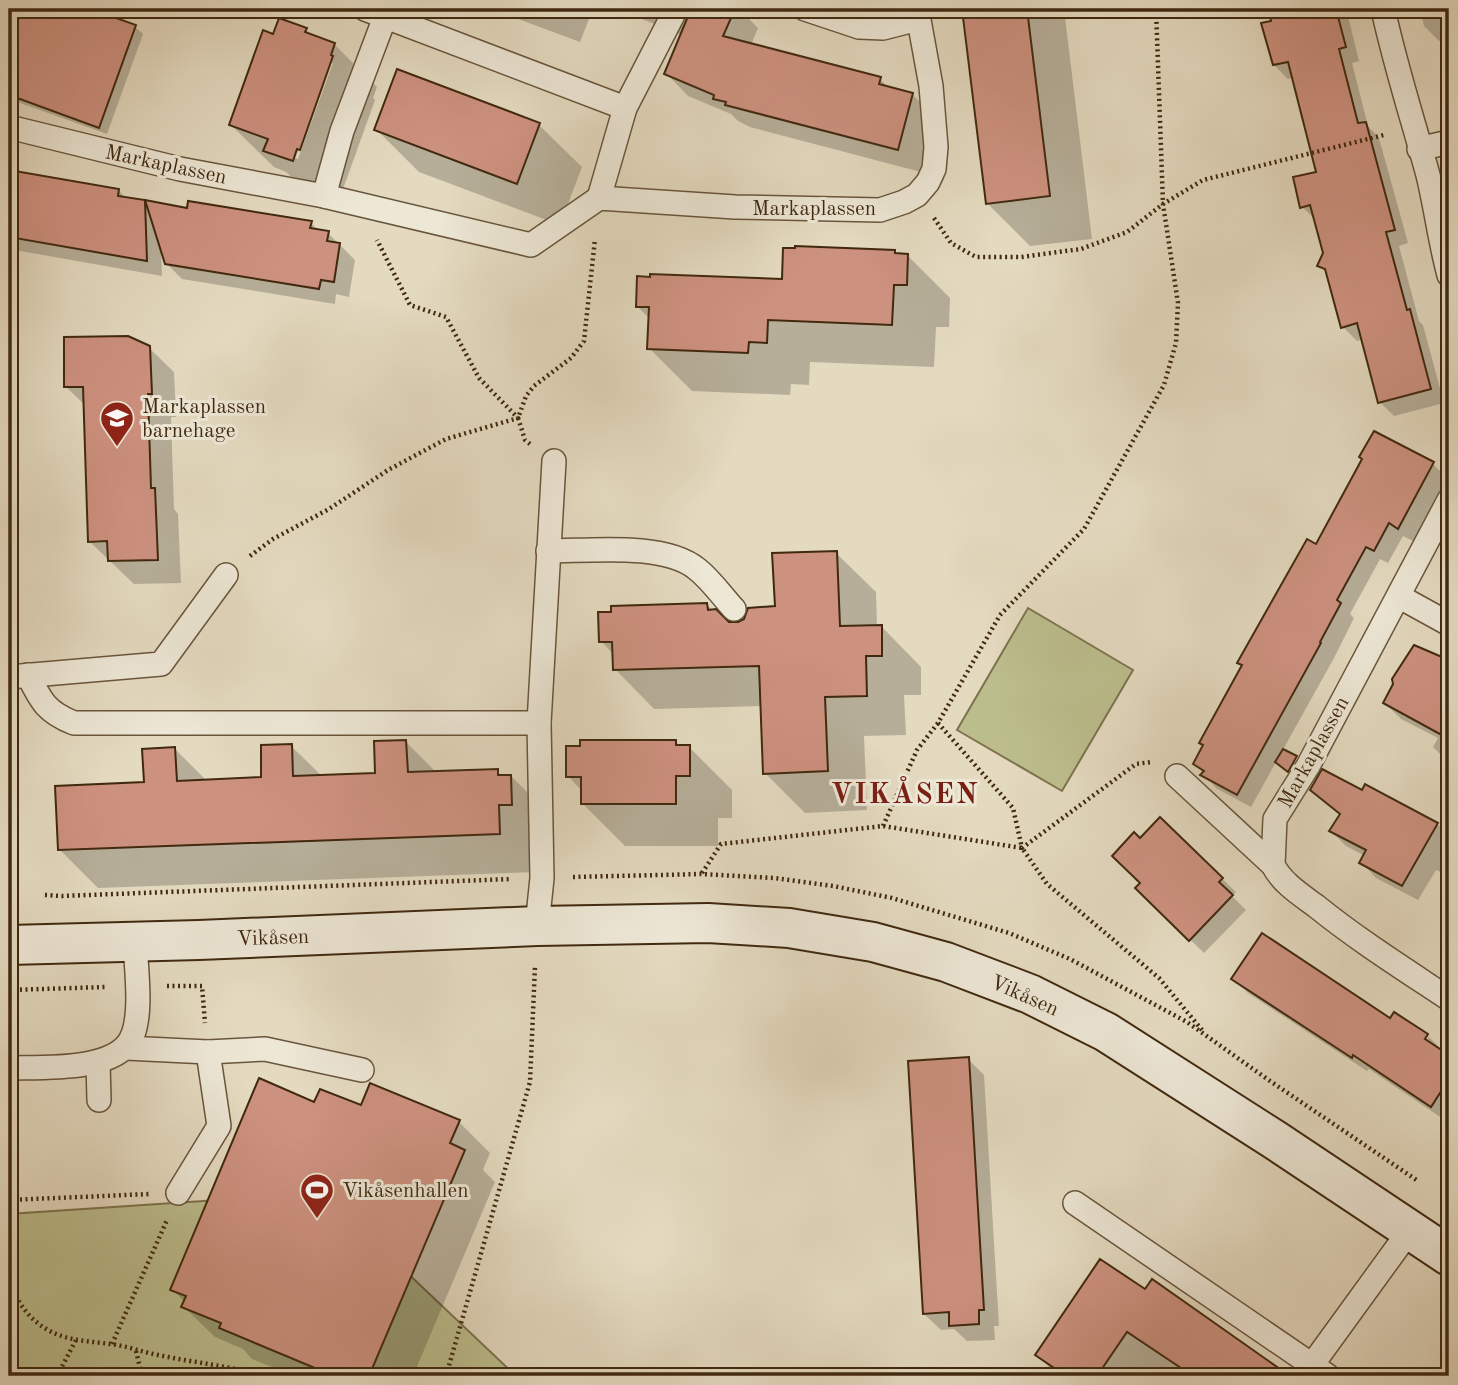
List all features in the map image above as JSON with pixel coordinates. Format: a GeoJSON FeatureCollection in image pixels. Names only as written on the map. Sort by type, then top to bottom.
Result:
{"type":"FeatureCollection","features":[{"type":"Feature","properties":{"kind":"street","name":"Vikåsen"},"geometry":{"type":"LineString","coordinates":[[9,945],[537,926],[708,923],[789,928],[873,942],[946,962],[1030,995],[1106,1032],[1435,1238]]}},
{"type":"Feature","properties":{"kind":"lane"},"geometry":{"type":"LineString","coordinates":[[599,198],[625,108],[676,9]]}},
{"type":"Feature","properties":{"kind":"lane"},"geometry":{"type":"LineString","coordinates":[[805,9],[859,27],[883,28],[918,14],[931,86],[936,147],[934,169],[917,195]]}},
{"type":"Feature","properties":{"kind":"lane"},"geometry":{"type":"LineString","coordinates":[[1383,9],[1428,176],[1440,244],[1449,275]]}},
{"type":"Feature","properties":{"kind":"lane"},"geometry":{"type":"LineString","coordinates":[[324,196],[380,11],[625,108]]}},
{"type":"Feature","properties":{"kind":"lane","name":"Markaplassen"},"geometry":{"type":"LineString","coordinates":[[9,127],[180,169],[324,196],[531,244],[599,198],[735,207],[880,210],[917,195]]}},
{"type":"Feature","properties":{"kind":"lane"},"geometry":{"type":"LineString","coordinates":[[1416,138],[1449,142]]}},
{"type":"Feature","properties":{"kind":"lane"},"geometry":{"type":"LineString","coordinates":[[537,926],[542,878],[539,723],[554,461]]}},
{"type":"Feature","properties":{"kind":"lane","name":"Markaplassen"},"geometry":{"type":"LineString","coordinates":[[1273,865],[1275,819],[1308,766],[1449,500]]}},
{"type":"Feature","properties":{"kind":"lane"},"geometry":{"type":"LineString","coordinates":[[548,551],[648,551],[677,558],[696,568],[734,609]]}},
{"type":"Feature","properties":{"kind":"lane"},"geometry":{"type":"LineString","coordinates":[[19,676],[161,664],[226,575]]}},
{"type":"Feature","properties":{"kind":"lane"},"geometry":{"type":"LineString","coordinates":[[1399,597],[1449,624]]}},
{"type":"Feature","properties":{"kind":"lane"},"geometry":{"type":"LineString","coordinates":[[19,676],[55,716],[74,723],[539,723]]}},
{"type":"Feature","properties":{"kind":"lane"},"geometry":{"type":"LineString","coordinates":[[1177,776],[1300,893],[1351,933],[1449,999]]}},
{"type":"Feature","properties":{"kind":"lane"},"geometry":{"type":"LineString","coordinates":[[126,1048],[134,1031],[137,1009],[135,942]]}},
{"type":"Feature","properties":{"kind":"lane"},"geometry":{"type":"LineString","coordinates":[[9,1068],[98,1062],[126,1048],[208,1052],[265,1049],[362,1070]]}},
{"type":"Feature","properties":{"kind":"lane"},"geometry":{"type":"LineString","coordinates":[[178,1193],[219,1126],[208,1052]]}},
{"type":"Feature","properties":{"kind":"lane"},"geometry":{"type":"LineString","coordinates":[[98,1062],[99,1100]]}},
{"type":"Feature","properties":{"kind":"lane"},"geometry":{"type":"LineString","coordinates":[[1075,1203],[1314,1372],[1435,1238]]}},
{"type":"Feature","properties":{"kind":"path"},"geometry":{"type":"LineString","coordinates":[[883,826],[917,750],[938,723],[1000,615],[1084,529],[1164,385],[1176,343],[1178,303],[1163,204],[1156,9]]}},
{"type":"Feature","properties":{"kind":"path"},"geometry":{"type":"LineString","coordinates":[[917,195],[951,243],[976,257],[1021,257],[1081,249],[1127,232],[1163,204],[1203,180],[1416,138]]}},
{"type":"Feature","properties":{"kind":"path"},"geometry":{"type":"LineString","coordinates":[[518,418],[526,396],[534,386],[571,358],[584,341],[599,198]]}},
{"type":"Feature","properties":{"kind":"path"},"geometry":{"type":"LineString","coordinates":[[359,204],[410,306],[446,317],[479,378],[518,418],[525,440],[554,461]]}},
{"type":"Feature","properties":{"kind":"path"},"geometry":{"type":"LineString","coordinates":[[226,575],[273,539],[329,509],[387,470],[446,439],[518,418]]}},
{"type":"Feature","properties":{"kind":"path"},"geometry":{"type":"LineString","coordinates":[[938,723],[1013,808],[1023,848],[1047,884],[1159,978],[1205,1033]]}},
{"type":"Feature","properties":{"kind":"path"},"geometry":{"type":"LineString","coordinates":[[701,874],[721,844],[883,826],[1023,848],[1136,764],[1150,762],[1177,776]]}},
{"type":"Feature","properties":{"kind":"path"},"geometry":{"type":"LineString","coordinates":[[446,1376],[530,1082],[537,926]]}},
{"type":"Feature","properties":{"kind":"path"},"geometry":{"type":"LineString","coordinates":[[9,1200],[178,1193],[113,1344]]}},
{"type":"Feature","properties":{"kind":"path"},"geometry":{"type":"LineString","coordinates":[[9,1281],[17,1302],[37,1323],[50,1331],[76,1340],[113,1344],[136,1351],[233,1367],[263,1376]]}},
{"type":"Feature","properties":{"kind":"path"},"geometry":{"type":"LineString","coordinates":[[57,1376],[76,1340]]}},
{"type":"Feature","properties":{"kind":"path"},"geometry":{"type":"LineString","coordinates":[[136,1351],[142,1376]]}},
{"type":"Feature","properties":{"kind":"green space"},"geometry":{"type":"Polygon","coordinates":[[[1028,608],[1133,670],[1062,791],[957,730],[1028,608]]]}},
{"type":"Feature","properties":{"kind":"green space"},"geometry":{"type":"Polygon","coordinates":[[[323,1193],[516,1376],[9,1376],[9,1214],[323,1193]]]}},
{"type":"Feature","properties":{"kind":"building"},"geometry":{"type":"Polygon","coordinates":[[[15,9],[91,9],[136,25],[99,128],[9,95],[9,25],[15,9]]]}},
{"type":"Feature","properties":{"kind":"building"},"geometry":{"type":"Polygon","coordinates":[[[691,9],[735,9],[723,36],[881,77],[879,84],[913,93],[898,150],[725,105],[726,102],[713,99],[714,95],[664,74],[691,9]]]}},
{"type":"Feature","properties":{"kind":"building"},"geometry":{"type":"Polygon","coordinates":[[[962,9],[1027,9],[1050,196],[986,204],[962,9]]]}},
{"type":"Feature","properties":{"kind":"building"},"geometry":{"type":"Polygon","coordinates":[[[1288,9],[1336,9],[1346,47],[1339,49],[1358,123],[1366,122],[1395,230],[1386,232],[1431,389],[1378,403],[1357,323],[1341,328],[1325,269],[1317,266],[1323,253],[1310,205],[1300,208],[1293,177],[1316,172],[1288,62],[1273,65],[1261,23],[1271,21],[1270,14],[1288,9]]]}},
{"type":"Feature","properties":{"kind":"building"},"geometry":{"type":"Polygon","coordinates":[[[279,18],[307,28],[305,32],[335,43],[331,55],[333,56],[300,150],[297,149],[293,161],[263,151],[268,139],[229,125],[263,30],[273,34],[279,18]]]}},
{"type":"Feature","properties":{"kind":"building"},"geometry":{"type":"Polygon","coordinates":[[[397,69],[540,123],[517,184],[374,130],[397,69]]]}},
{"type":"Feature","properties":{"kind":"building"},"geometry":{"type":"Polygon","coordinates":[[[9,170],[119,189],[118,196],[145,200],[147,261],[9,237],[9,170]]]}},
{"type":"Feature","properties":{"kind":"building"},"geometry":{"type":"Polygon","coordinates":[[[145,200],[187,208],[188,201],[312,221],[310,228],[329,231],[327,241],[340,243],[334,282],[321,280],[319,289],[165,264],[145,200]]]}},
{"type":"Feature","properties":{"kind":"building"},"geometry":{"type":"Polygon","coordinates":[[[795,246],[895,250],[895,253],[908,254],[907,285],[894,285],[892,325],[768,320],[767,343],[749,342],[748,353],[647,349],[649,307],[636,307],[637,276],[650,277],[650,274],[782,279],[783,248],[795,246]]]}},
{"type":"Feature","properties":{"kind":"building"},"geometry":{"type":"Polygon","coordinates":[[[128,336],[150,346],[152,394],[148,394],[151,488],[155,488],[158,560],[108,561],[107,541],[88,542],[83,387],[64,387],[64,337],[128,336]]]}},
{"type":"Feature","properties":{"kind":"building"},"geometry":{"type":"Polygon","coordinates":[[[1374,431],[1434,462],[1398,529],[1389,523],[1374,551],[1366,547],[1337,600],[1341,603],[1321,643],[1237,795],[1200,775],[1204,771],[1193,764],[1203,745],[1199,743],[1242,665],[1237,663],[1307,539],[1316,544],[1362,459],[1359,457],[1374,431]]]}},
{"type":"Feature","properties":{"kind":"building"},"geometry":{"type":"Polygon","coordinates":[[[837,551],[840,626],[882,625],[882,656],[866,656],[867,696],[825,697],[828,771],[763,774],[759,666],[613,670],[612,642],[599,642],[598,612],[611,612],[611,606],[707,603],[708,610],[716,609],[729,622],[738,622],[744,619],[748,608],[775,606],[772,553],[837,551]]]}},
{"type":"Feature","properties":{"kind":"building"},"geometry":{"type":"Polygon","coordinates":[[[1414,645],[1449,660],[1449,739],[1383,703],[1393,684],[1392,679],[1414,645]]]}},
{"type":"Feature","properties":{"kind":"building"},"geometry":{"type":"Polygon","coordinates":[[[406,740],[408,772],[498,769],[498,775],[511,775],[512,805],[499,805],[500,834],[58,850],[55,786],[144,782],[142,749],[175,747],[177,781],[261,777],[261,745],[292,744],[293,776],[375,773],[374,741],[406,740]]]}},
{"type":"Feature","properties":{"kind":"building"},"geometry":{"type":"Polygon","coordinates":[[[580,740],[676,740],[676,745],[690,745],[690,776],[676,776],[676,804],[581,804],[581,777],[566,777],[566,746],[580,746],[580,740]]]}},
{"type":"Feature","properties":{"kind":"building"},"geometry":{"type":"Polygon","coordinates":[[[1283,749],[1297,756],[1288,772],[1275,762],[1283,749]]]}},
{"type":"Feature","properties":{"kind":"building"},"geometry":{"type":"Polygon","coordinates":[[[1322,769],[1362,790],[1365,784],[1438,823],[1402,886],[1359,863],[1366,850],[1329,831],[1340,814],[1310,790],[1322,769]]]}},
{"type":"Feature","properties":{"kind":"building"},"geometry":{"type":"Polygon","coordinates":[[[1160,817],[1223,878],[1219,882],[1233,895],[1189,941],[1135,888],[1140,883],[1112,856],[1134,832],[1140,838],[1160,817]]]}},
{"type":"Feature","properties":{"kind":"building"},"geometry":{"type":"Polygon","coordinates":[[[1262,933],[1390,1018],[1394,1012],[1428,1034],[1425,1039],[1449,1055],[1449,1079],[1431,1107],[1231,979],[1262,933]]]}},
{"type":"Feature","properties":{"kind":"building"},"geometry":{"type":"Polygon","coordinates":[[[969,1057],[984,1310],[979,1310],[979,1324],[949,1326],[949,1312],[923,1314],[908,1061],[969,1057]]]}},
{"type":"Feature","properties":{"kind":"building","name":"Vikåsenhallen"},"geometry":{"type":"Polygon","coordinates":[[[259,1078],[314,1102],[320,1089],[361,1105],[370,1083],[460,1120],[450,1143],[465,1150],[369,1376],[334,1376],[219,1328],[221,1323],[181,1307],[186,1296],[170,1290],[259,1078]]]}},
{"type":"Feature","properties":{"kind":"building"},"geometry":{"type":"Polygon","coordinates":[[[1100,1259],[1145,1289],[1152,1279],[1290,1376],[1193,1376],[1127,1332],[1097,1376],[1066,1376],[1035,1355],[1100,1259]]]}},
{"type":"Feature","properties":{"kind":"place","name":"Markaplassen barnehage"},"geometry":{"type":"Point","coordinates":[117,448]}},
{"type":"Feature","properties":{"kind":"place","name":"Vikåsenhallen"},"geometry":{"type":"Point","coordinates":[317,1220]}},
{"type":"Feature","properties":{"kind":"district","name":"VIKÅSEN"},"geometry":{"type":"Point","coordinates":[905,793]}}]}
